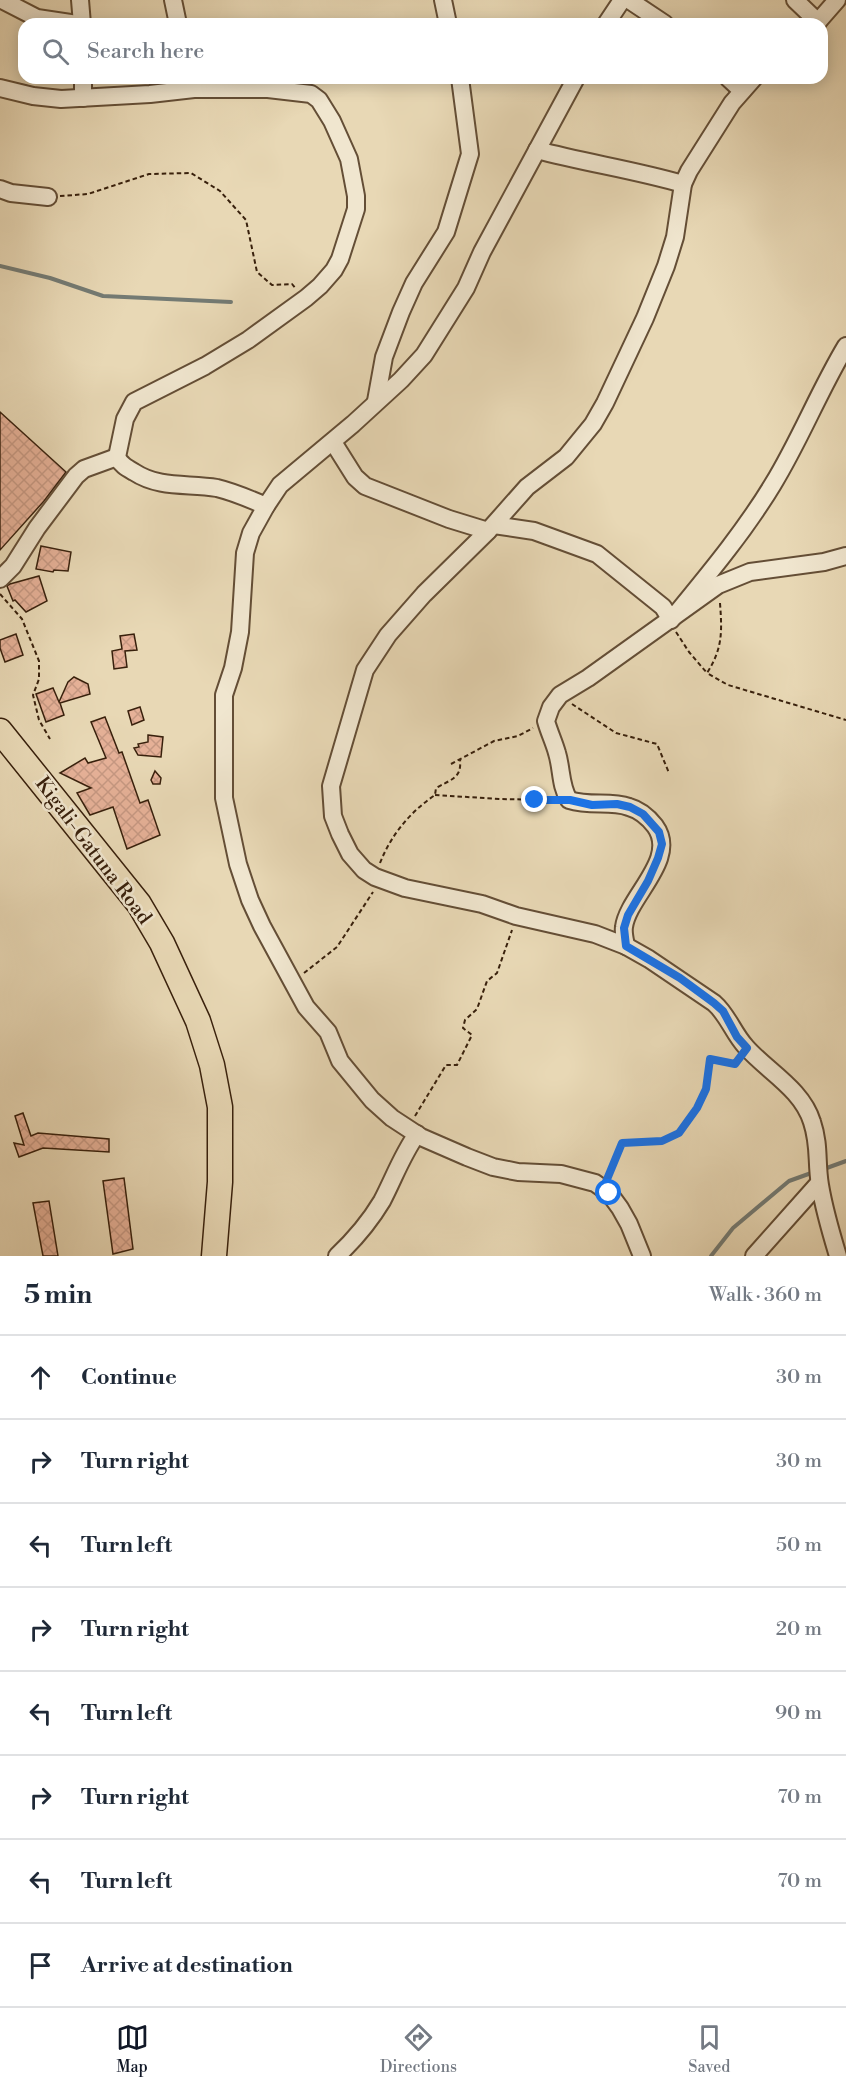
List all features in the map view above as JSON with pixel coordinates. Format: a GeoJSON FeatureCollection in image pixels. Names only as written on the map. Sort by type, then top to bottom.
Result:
{"type":"FeatureCollection","features":[{"type":"Feature","properties":{"kind":"highway","name":"Kigali-Gatuna Road"},"geometry":{"type":"LineString","coordinates":[[0,731],[139,904],[162,943],[198,1020],[212,1065],[220,1107],[220,1182],[214,1256]]}},
{"type":"Feature","properties":{"kind":"street"},"geometry":{"type":"LineString","coordinates":[[2,0],[37,18]]}},
{"type":"Feature","properties":{"kind":"street"},"geometry":{"type":"LineString","coordinates":[[80,0],[82,18]]}},
{"type":"Feature","properties":{"kind":"street"},"geometry":{"type":"LineString","coordinates":[[173,0],[177,18]]}},
{"type":"Feature","properties":{"kind":"street"},"geometry":{"type":"LineString","coordinates":[[443,0],[447,18]]}},
{"type":"Feature","properties":{"kind":"street"},"geometry":{"type":"LineString","coordinates":[[610,18],[622,0]]}},
{"type":"Feature","properties":{"kind":"street"},"geometry":{"type":"LineString","coordinates":[[629,0],[656,18]]}},
{"type":"Feature","properties":{"kind":"street"},"geometry":{"type":"LineString","coordinates":[[795,0],[812,18]]}},
{"type":"Feature","properties":{"kind":"street"},"geometry":{"type":"LineString","coordinates":[[821,18],[837,0]]}},
{"type":"Feature","properties":{"kind":"street"},"geometry":{"type":"LineString","coordinates":[[83,84],[83,98]]}},
{"type":"Feature","properties":{"kind":"street"},"geometry":{"type":"LineString","coordinates":[[0,88],[33,96],[83,98],[186,84]]}},
{"type":"Feature","properties":{"kind":"street"},"geometry":{"type":"LineString","coordinates":[[206,84],[311,94],[319,100],[333,121],[349,159],[356,196],[356,209],[340,259],[320,286],[248,340],[205,366],[134,402],[125,419],[117,457],[123,465],[151,481],[215,488],[266,506]]}},
{"type":"Feature","properties":{"kind":"street"},"geometry":{"type":"LineString","coordinates":[[376,401],[384,357],[397,321],[414,283],[446,232],[470,154],[461,84]]}},
{"type":"Feature","properties":{"kind":"street"},"geometry":{"type":"LineString","coordinates":[[573,84],[482,252],[466,288],[416,364],[333,442],[288,478],[266,506],[251,533],[245,553],[240,632],[233,668],[224,695],[224,798],[232,841],[250,900],[306,1007],[328,1032],[340,1061],[372,1100],[392,1118],[413,1131],[493,1167],[518,1172],[561,1174],[596,1183],[609,1193],[620,1208],[642,1256]]}},
{"type":"Feature","properties":{"kind":"street"},"geometry":{"type":"LineString","coordinates":[[735,84],[742,90]]}},
{"type":"Feature","properties":{"kind":"street"},"geometry":{"type":"LineString","coordinates":[[748,84],[700,152],[683,184],[675,237],[666,266],[645,318],[600,413],[583,438],[566,457],[527,487],[491,528],[439,578],[403,617],[372,657],[365,670],[331,786],[333,816],[350,854],[364,870],[377,878],[405,888],[482,904],[516,916],[595,934],[626,946],[680,978],[714,1003],[723,1011],[737,1037],[789,1088],[811,1119],[818,1145],[819,1183],[838,1256]]}},
{"type":"Feature","properties":{"kind":"street"},"geometry":{"type":"LineString","coordinates":[[537,150],[591,164],[645,173],[683,184]]}},
{"type":"Feature","properties":{"kind":"street"},"geometry":{"type":"LineString","coordinates":[[0,189],[11,193],[48,197]]}},
{"type":"Feature","properties":{"kind":"street"},"geometry":{"type":"LineString","coordinates":[[671,620],[716,564],[773,484],[803,430],[827,378],[846,346]]}},
{"type":"Feature","properties":{"kind":"street"},"geometry":{"type":"LineString","coordinates":[[333,442],[355,477],[365,486],[449,519],[491,528],[534,531],[597,554],[663,607],[671,620]]}},
{"type":"Feature","properties":{"kind":"street"},"geometry":{"type":"LineString","coordinates":[[0,579],[13,566],[36,528],[76,476],[84,469],[117,457]]}},
{"type":"Feature","properties":{"kind":"street"},"geometry":{"type":"LineString","coordinates":[[626,946],[624,928],[628,915],[648,881],[658,858],[662,844],[659,832],[643,814],[630,807],[617,804],[592,805],[570,800],[563,788],[557,751],[546,721],[551,707],[560,695],[588,678],[718,585],[750,572],[824,562],[846,556]]}},
{"type":"Feature","properties":{"kind":"street"},"geometry":{"type":"LineString","coordinates":[[337,1256],[372,1216],[413,1131]]}},
{"type":"Feature","properties":{"kind":"street"},"geometry":{"type":"LineString","coordinates":[[754,1256],[819,1183]]}},
{"type":"Feature","properties":{"kind":"path"},"geometry":{"type":"LineString","coordinates":[[48,197],[88,194],[149,174],[191,172],[220,191],[246,220],[257,272],[272,285],[292,284],[306,298]]}},
{"type":"Feature","properties":{"kind":"path"},"geometry":{"type":"LineString","coordinates":[[707,673],[716,658],[722,635],[718,585]]}},
{"type":"Feature","properties":{"kind":"path"},"geometry":{"type":"LineString","coordinates":[[0,594],[22,620],[39,662],[39,679],[33,695],[39,720],[50,739]]}},
{"type":"Feature","properties":{"kind":"path"},"geometry":{"type":"LineString","coordinates":[[671,620],[679,637],[707,673],[728,685],[846,720]]}},
{"type":"Feature","properties":{"kind":"path"},"geometry":{"type":"LineString","coordinates":[[560,695],[616,733],[657,744],[669,773]]}},
{"type":"Feature","properties":{"kind":"path"},"geometry":{"type":"LineString","coordinates":[[451,764],[494,741],[518,736],[546,721]]}},
{"type":"Feature","properties":{"kind":"path"},"geometry":{"type":"LineString","coordinates":[[291,981],[337,947],[373,894],[384,853],[396,833],[407,818],[435,795],[436,788],[456,777],[461,769],[460,759]]}},
{"type":"Feature","properties":{"kind":"path"},"geometry":{"type":"LineString","coordinates":[[435,795],[570,800]]}},
{"type":"Feature","properties":{"kind":"path"},"geometry":{"type":"LineString","coordinates":[[413,1131],[446,1065],[457,1065],[472,1035],[462,1028],[465,1020],[477,1009],[487,981],[497,973],[516,916]]}},
{"type":"Feature","properties":{"kind":"path"},"geometry":{"type":"LineString","coordinates":[[603,1189],[622,1143],[662,1141],[679,1133],[697,1108],[706,1089],[710,1059],[735,1064],[747,1048]]}},
{"type":"Feature","properties":{"kind":"building"},"geometry":{"type":"Polygon","coordinates":[[[0,412],[66,472],[44,501],[0,550],[0,412]]]}},
{"type":"Feature","properties":{"kind":"building"},"geometry":{"type":"Polygon","coordinates":[[[41,546],[71,552],[68,571],[54,570],[53,572],[36,569],[41,546]]]}},
{"type":"Feature","properties":{"kind":"building"},"geometry":{"type":"Polygon","coordinates":[[[39,576],[47,601],[26,612],[15,600],[13,601],[7,586],[39,576]]]}},
{"type":"Feature","properties":{"kind":"building"},"geometry":{"type":"Polygon","coordinates":[[[16,634],[23,655],[5,662],[0,640],[16,634]]]}},
{"type":"Feature","properties":{"kind":"building"},"geometry":{"type":"Polygon","coordinates":[[[134,634],[137,650],[125,651],[127,667],[114,669],[112,651],[122,649],[120,636],[134,634]]]}},
{"type":"Feature","properties":{"kind":"building"},"geometry":{"type":"Polygon","coordinates":[[[74,677],[88,684],[90,694],[60,703],[64,715],[46,722],[36,694],[53,688],[59,702],[68,682],[74,677]]]}},
{"type":"Feature","properties":{"kind":"building"},"geometry":{"type":"Polygon","coordinates":[[[140,707],[144,720],[132,725],[128,711],[140,707]]]}},
{"type":"Feature","properties":{"kind":"building"},"geometry":{"type":"Polygon","coordinates":[[[105,717],[119,753],[122,752],[140,803],[148,800],[160,835],[127,849],[113,807],[90,815],[77,793],[91,788],[60,773],[85,758],[88,763],[106,758],[91,722],[105,717]]]}},
{"type":"Feature","properties":{"kind":"building"},"geometry":{"type":"Polygon","coordinates":[[[148,735],[163,737],[161,757],[138,755],[134,748],[139,747],[138,744],[148,742],[148,735]]]}},
{"type":"Feature","properties":{"kind":"building"},"geometry":{"type":"Polygon","coordinates":[[[155,771],[161,778],[160,784],[153,784],[151,780],[155,771]]]}},
{"type":"Feature","properties":{"kind":"building"},"geometry":{"type":"Polygon","coordinates":[[[23,1113],[31,1136],[38,1133],[109,1139],[109,1152],[43,1148],[19,1157],[14,1143],[24,1145],[15,1116],[23,1113]]]}},
{"type":"Feature","properties":{"kind":"building"},"geometry":{"type":"Polygon","coordinates":[[[124,1178],[133,1249],[113,1254],[103,1181],[124,1178]]]}},
{"type":"Feature","properties":{"kind":"building"},"geometry":{"type":"Polygon","coordinates":[[[49,1201],[58,1256],[43,1256],[33,1203],[49,1201]]]}},
{"type":"Feature","properties":{"kind":"waterway"},"geometry":{"type":"LineString","coordinates":[[0,266],[50,278],[103,296],[231,302]]}},
{"type":"Feature","properties":{"kind":"waterway"},"geometry":{"type":"LineString","coordinates":[[824,1169],[846,1161]]}},
{"type":"Feature","properties":{"kind":"waterway"},"geometry":{"type":"LineString","coordinates":[[711,1256],[733,1228],[789,1181],[814,1172]]}},
{"type":"Feature","properties":{"kind":"route"},"geometry":{"type":"LineString","coordinates":[[535,800],[570,800],[592,805],[617,804],[630,807],[643,814],[652,823],[659,832],[662,844],[648,881],[628,915],[624,928],[626,946],[680,978],[714,1003],[723,1011],[737,1037],[747,1048],[735,1064],[710,1059],[706,1089],[697,1108],[679,1133],[662,1141],[622,1143],[603,1189],[609,1193]]}}]}
